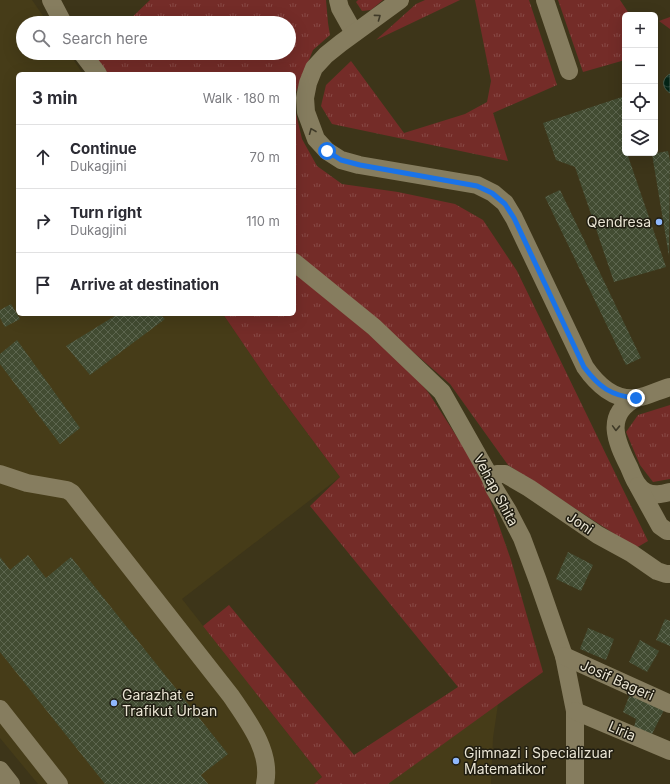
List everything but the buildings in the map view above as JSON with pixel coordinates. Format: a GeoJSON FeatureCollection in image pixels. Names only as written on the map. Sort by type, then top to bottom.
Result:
{"type":"FeatureCollection","features":[{"type":"Feature","properties":{"kind":"street"},"geometry":{"type":"LineString","coordinates":[[51,0],[59,16]]}},
{"type":"Feature","properties":{"kind":"street"},"geometry":{"type":"LineString","coordinates":[[338,0],[340,8],[354,33]]}},
{"type":"Feature","properties":{"kind":"street"},"geometry":{"type":"LineString","coordinates":[[400,0],[326,55],[314,68],[308,83],[305,98],[306,112],[316,139],[327,151],[341,160],[360,165],[471,184],[492,193],[505,204],[514,218],[584,367],[593,379],[612,393],[624,397],[636,398]]}},
{"type":"Feature","properties":{"kind":"street"},"geometry":{"type":"LineString","coordinates":[[545,0],[569,71]]}},
{"type":"Feature","properties":{"kind":"street"},"geometry":{"type":"LineString","coordinates":[[87,60],[96,72]]}},
{"type":"Feature","properties":{"kind":"street","name":"Vehap Shita"},"geometry":{"type":"LineString","coordinates":[[296,264],[374,326],[442,392],[490,477],[494,488],[522,538],[564,656],[575,711],[575,784]]}},
{"type":"Feature","properties":{"kind":"street"},"geometry":{"type":"LineString","coordinates":[[670,387],[636,398],[627,403],[621,410],[615,426],[619,447],[638,486],[660,526],[666,531],[670,532]]}},
{"type":"Feature","properties":{"kind":"street"},"geometry":{"type":"LineString","coordinates":[[0,474],[27,483],[67,490],[72,493],[231,696],[244,715],[264,757],[267,768],[266,784]]}},
{"type":"Feature","properties":{"kind":"street","name":"Joni"},"geometry":{"type":"LineString","coordinates":[[490,477],[496,474],[505,474],[529,488],[598,535],[631,553],[657,571],[670,574]]}},
{"type":"Feature","properties":{"kind":"street"},"geometry":{"type":"LineString","coordinates":[[638,486],[652,494],[659,495],[670,492]]}},
{"type":"Feature","properties":{"kind":"street","name":"Josif Bageri"},"geometry":{"type":"LineString","coordinates":[[564,656],[670,704]]}},
{"type":"Feature","properties":{"kind":"street"},"geometry":{"type":"LineString","coordinates":[[0,709],[59,784]]}},
{"type":"Feature","properties":{"kind":"street","name":"Liria"},"geometry":{"type":"LineString","coordinates":[[575,711],[670,751]]}},
{"type":"Feature","properties":{"kind":"street"},"geometry":{"type":"LineString","coordinates":[[0,770],[11,784]]}},
{"type":"Feature","properties":{"kind":"shaded area"},"geometry":{"type":"Polygon","coordinates":[[[0,0],[32,0],[43,16],[16,16],[16,60],[74,60],[82,72],[16,72],[16,316],[224,316],[270,383],[340,477],[182,599],[322,777],[314,784],[38,784],[0,738],[0,0]]]}},
{"type":"Feature","properties":{"kind":"shaded area","name":"Gjimnazi i Specializuar Matematikor"},"geometry":{"type":"Polygon","coordinates":[[[498,704],[493,738],[491,784],[387,784],[498,704]]]}},
{"type":"Feature","properties":{"kind":"green space"},"geometry":{"type":"Polygon","coordinates":[[[150,0],[326,0],[330,35],[313,50],[296,92],[296,72],[98,72],[88,60],[296,60],[296,16],[133,16],[150,0]]]}},
{"type":"Feature","properties":{"kind":"green space"},"geometry":{"type":"Polygon","coordinates":[[[358,0],[383,0],[371,10],[362,11],[356,2],[358,0]]]}},
{"type":"Feature","properties":{"kind":"green space"},"geometry":{"type":"Polygon","coordinates":[[[425,0],[460,0],[376,40],[416,4],[425,0]]]}},
{"type":"Feature","properties":{"kind":"green space"},"geometry":{"type":"Polygon","coordinates":[[[475,0],[529,0],[557,85],[493,113],[508,161],[332,124],[321,106],[326,85],[351,61],[404,133],[465,114],[487,102],[491,81],[475,0]]]}},
{"type":"Feature","properties":{"kind":"green space"},"geometry":{"type":"Polygon","coordinates":[[[558,0],[620,0],[628,12],[622,12],[622,61],[583,72],[558,0]]]}},
{"type":"Feature","properties":{"kind":"green space"},"geometry":{"type":"Polygon","coordinates":[[[670,17],[670,29],[659,21],[670,17]]]}},
{"type":"Feature","properties":{"kind":"green space"},"geometry":{"type":"Polygon","coordinates":[[[296,114],[302,139],[317,166],[342,184],[398,192],[455,204],[483,220],[517,271],[648,541],[636,548],[508,465],[450,384],[351,298],[296,255],[296,114]]]}},
{"type":"Feature","properties":{"kind":"green space"},"geometry":{"type":"Polygon","coordinates":[[[296,272],[398,357],[428,392],[481,474],[511,560],[543,672],[388,784],[314,784],[322,777],[203,626],[229,605],[354,755],[458,687],[310,506],[340,477],[270,383],[224,316],[296,316],[296,272]]]}},
{"type":"Feature","properties":{"kind":"green space"},"geometry":{"type":"Polygon","coordinates":[[[670,405],[670,479],[653,482],[640,465],[626,432],[638,415],[670,405]]]}},
{"type":"Feature","properties":{"kind":"water"},"geometry":{"type":"Polygon","coordinates":[[[670,74],[670,93],[665,89],[664,81],[670,74]]]}},
{"type":"Feature","properties":{"kind":"place","name":"Qendresa"},"geometry":{"type":"Point","coordinates":[659,222]}},
{"type":"Feature","properties":{"kind":"place","name":"Garazhat e Trafikut Urban"},"geometry":{"type":"Point","coordinates":[114,703]}},
{"type":"Feature","properties":{"kind":"place","name":"Gjimnazi i Specializuar Matematikor"},"geometry":{"type":"Point","coordinates":[456,761]}},
{"type":"Feature","properties":{"kind":"route"},"geometry":{"type":"LineString","coordinates":[[327,151],[341,160],[360,165],[459,182],[477,186],[492,193],[505,204],[514,218],[584,367],[593,379],[612,393],[624,397],[636,398]]}}]}
